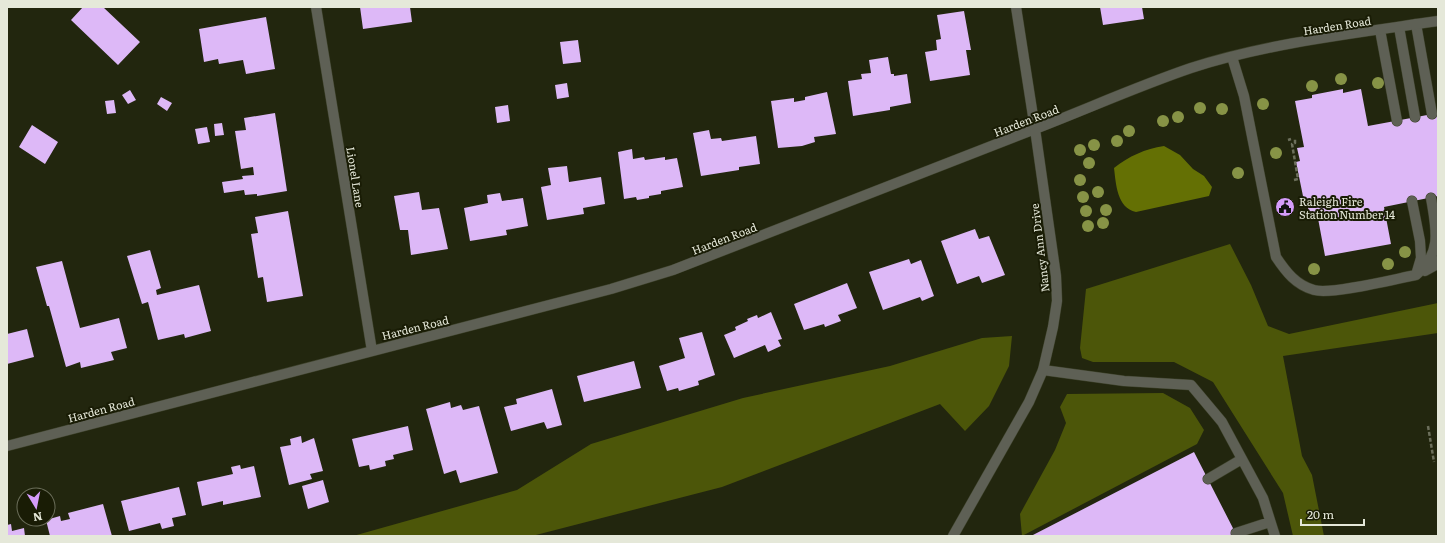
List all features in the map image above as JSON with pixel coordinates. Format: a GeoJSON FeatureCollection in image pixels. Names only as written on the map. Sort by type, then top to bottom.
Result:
{"type":"FeatureCollection","features":[{"type":"Feature","properties":{"kind":"street","name":"Lionel Lane"},"geometry":{"type":"LineString","coordinates":[[316,7],[372,351]]}},
{"type":"Feature","properties":{"kind":"street","name":"Nancy Ann Drive"},"geometry":{"type":"LineString","coordinates":[[953,536],[1029,402],[1043,370],[1054,327],[1056,276],[1016,7]]}},
{"type":"Feature","properties":{"kind":"street","name":"Harden Road"},"geometry":{"type":"LineString","coordinates":[[7,446],[611,289],[673,270],[1191,68],[1252,52],[1438,21]]}},
{"type":"Feature","properties":{"kind":"street"},"geometry":{"type":"LineString","coordinates":[[1416,24],[1432,114]]}},
{"type":"Feature","properties":{"kind":"street"},"geometry":{"type":"LineString","coordinates":[[1399,27],[1416,117]]}},
{"type":"Feature","properties":{"kind":"street"},"geometry":{"type":"LineString","coordinates":[[1380,30],[1397,121]]}},
{"type":"Feature","properties":{"kind":"street"},"geometry":{"type":"LineString","coordinates":[[1232,57],[1244,96],[1276,257],[1285,271],[1298,283],[1315,291],[1336,290],[1416,275],[1438,268]]}},
{"type":"Feature","properties":{"kind":"street"},"geometry":{"type":"LineString","coordinates":[[1416,275],[1426,267],[1432,255],[1436,240],[1431,198]]}},
{"type":"Feature","properties":{"kind":"street"},"geometry":{"type":"LineString","coordinates":[[1412,201],[1422,258],[1416,275]]}},
{"type":"Feature","properties":{"kind":"street"},"geometry":{"type":"LineString","coordinates":[[1416,275],[1434,266],[1438,261]]}},
{"type":"Feature","properties":{"kind":"street"},"geometry":{"type":"LineString","coordinates":[[1043,370],[1124,381],[1191,385],[1222,422],[1263,498],[1274,536]]}},
{"type":"Feature","properties":{"kind":"street"},"geometry":{"type":"LineString","coordinates":[[1208,480],[1242,459]]}},
{"type":"Feature","properties":{"kind":"street"},"geometry":{"type":"LineString","coordinates":[[1236,533],[1270,522]]}},
{"type":"Feature","properties":{"kind":"path"},"geometry":{"type":"LineString","coordinates":[[1291,139],[1296,143],[1292,144],[1298,179],[1294,180]]}},
{"type":"Feature","properties":{"kind":"path"},"geometry":{"type":"LineString","coordinates":[[1428,426],[1434,462]]}},
{"type":"Feature","properties":{"kind":"shaded area"},"geometry":{"type":"Polygon","coordinates":[[[1164,146],[1180,155],[1193,169],[1204,176],[1212,187],[1209,196],[1136,212],[1130,210],[1121,201],[1117,188],[1114,168],[1125,160],[1138,154],[1150,149],[1164,146]]]}},
{"type":"Feature","properties":{"kind":"shaded area"},"geometry":{"type":"Polygon","coordinates":[[[1230,244],[1251,285],[1268,326],[1289,334],[1438,303],[1438,333],[1283,356],[1302,456],[1312,475],[1324,536],[1293,536],[1283,493],[1213,382],[1174,362],[1093,362],[1082,358],[1080,348],[1086,289],[1230,244]]]}},
{"type":"Feature","properties":{"kind":"shaded area"},"geometry":{"type":"Polygon","coordinates":[[[1012,336],[1009,366],[989,406],[965,431],[940,404],[722,487],[532,536],[353,536],[517,490],[591,444],[743,398],[890,366],[982,338],[1012,336]]]}},
{"type":"Feature","properties":{"kind":"shaded area"},"geometry":{"type":"Polygon","coordinates":[[[1163,393],[1190,408],[1204,430],[1197,444],[1022,536],[1020,514],[1055,450],[1066,423],[1060,407],[1067,394],[1163,393]]]}},
{"type":"Feature","properties":{"kind":"building"},"geometry":{"type":"Polygon","coordinates":[[[83,7],[103,7],[140,42],[118,65],[71,20],[83,7]]]}},
{"type":"Feature","properties":{"kind":"building"},"geometry":{"type":"Polygon","coordinates":[[[360,7],[410,7],[412,22],[363,29],[360,7]]]}},
{"type":"Feature","properties":{"kind":"building"},"geometry":{"type":"Polygon","coordinates":[[[1100,7],[1142,7],[1144,19],[1103,25],[1100,7]]]}},
{"type":"Feature","properties":{"kind":"building"},"geometry":{"type":"Polygon","coordinates":[[[964,11],[971,50],[966,50],[970,75],[930,81],[925,52],[937,50],[936,40],[941,39],[937,15],[964,11]]]}},
{"type":"Feature","properties":{"kind":"building"},"geometry":{"type":"Polygon","coordinates":[[[266,17],[275,69],[246,74],[243,60],[219,64],[218,59],[204,62],[199,29],[266,17]]]}},
{"type":"Feature","properties":{"kind":"building"},"geometry":{"type":"Polygon","coordinates":[[[578,40],[581,62],[563,64],[560,42],[578,40]]]}},
{"type":"Feature","properties":{"kind":"building"},"geometry":{"type":"Polygon","coordinates":[[[888,57],[891,74],[894,74],[894,76],[907,74],[911,103],[890,107],[890,110],[853,116],[848,81],[862,79],[861,74],[871,73],[869,60],[888,57]]]}},
{"type":"Feature","properties":{"kind":"building"},"geometry":{"type":"Polygon","coordinates":[[[567,83],[569,97],[557,99],[555,85],[567,83]]]}},
{"type":"Feature","properties":{"kind":"building"},"geometry":{"type":"Polygon","coordinates":[[[1343,89],[1343,93],[1361,89],[1368,126],[1438,113],[1438,196],[1384,207],[1391,244],[1325,256],[1317,213],[1309,215],[1307,200],[1304,201],[1296,162],[1300,161],[1297,148],[1304,147],[1295,101],[1312,98],[1312,95],[1343,89]]]}},
{"type":"Feature","properties":{"kind":"building"},"geometry":{"type":"Polygon","coordinates":[[[130,90],[136,100],[128,104],[122,95],[130,90]]]}},
{"type":"Feature","properties":{"kind":"building"},"geometry":{"type":"Polygon","coordinates":[[[827,92],[836,134],[814,137],[815,142],[802,146],[778,148],[771,101],[794,98],[794,102],[805,100],[805,97],[827,92]]]}},
{"type":"Feature","properties":{"kind":"building"},"geometry":{"type":"Polygon","coordinates":[[[161,97],[172,103],[167,111],[157,104],[161,97]]]}},
{"type":"Feature","properties":{"kind":"building"},"geometry":{"type":"Polygon","coordinates":[[[114,100],[116,113],[107,114],[105,101],[114,100]]]}},
{"type":"Feature","properties":{"kind":"building"},"geometry":{"type":"Polygon","coordinates":[[[508,105],[510,121],[497,123],[495,107],[508,105]]]}},
{"type":"Feature","properties":{"kind":"building"},"geometry":{"type":"Polygon","coordinates":[[[275,113],[287,191],[257,196],[257,194],[245,195],[244,190],[224,193],[222,182],[243,179],[242,176],[254,175],[253,167],[241,169],[235,131],[246,130],[244,118],[275,113]]]}},
{"type":"Feature","properties":{"kind":"building"},"geometry":{"type":"Polygon","coordinates":[[[222,123],[224,135],[215,136],[214,124],[222,123]]]}},
{"type":"Feature","properties":{"kind":"building"},"geometry":{"type":"Polygon","coordinates":[[[32,125],[58,142],[45,164],[19,147],[32,125]]]}},
{"type":"Feature","properties":{"kind":"building"},"geometry":{"type":"Polygon","coordinates":[[[207,127],[210,142],[198,144],[195,129],[207,127]]]}},
{"type":"Feature","properties":{"kind":"building"},"geometry":{"type":"Polygon","coordinates":[[[709,130],[711,139],[721,138],[722,141],[756,136],[760,164],[739,167],[739,170],[701,176],[693,133],[709,130]]]}},
{"type":"Feature","properties":{"kind":"building"},"geometry":{"type":"Polygon","coordinates":[[[632,149],[633,159],[644,157],[645,160],[665,157],[665,160],[677,158],[683,187],[661,191],[661,194],[649,196],[649,198],[637,200],[636,197],[624,199],[618,152],[632,149]]]}},
{"type":"Feature","properties":{"kind":"building"},"geometry":{"type":"Polygon","coordinates":[[[567,166],[569,182],[601,177],[605,204],[583,208],[584,214],[547,220],[541,187],[551,185],[548,168],[567,166]]]}},
{"type":"Feature","properties":{"kind":"building"},"geometry":{"type":"Polygon","coordinates":[[[419,192],[422,210],[439,208],[448,249],[411,255],[408,230],[400,230],[394,196],[419,192]]]}},
{"type":"Feature","properties":{"kind":"building"},"geometry":{"type":"Polygon","coordinates":[[[500,193],[502,201],[523,198],[528,226],[506,230],[507,235],[470,241],[464,208],[488,203],[487,195],[500,193]]]}},
{"type":"Feature","properties":{"kind":"building"},"geometry":{"type":"Polygon","coordinates":[[[288,211],[303,296],[267,302],[263,277],[258,278],[251,234],[258,233],[255,217],[288,211]]]}},
{"type":"Feature","properties":{"kind":"building"},"geometry":{"type":"Polygon","coordinates":[[[975,229],[979,239],[989,236],[1005,275],[982,283],[979,276],[957,284],[941,241],[975,229]]]}},
{"type":"Feature","properties":{"kind":"building"},"geometry":{"type":"Polygon","coordinates":[[[150,250],[161,288],[156,290],[157,295],[199,285],[211,331],[185,338],[184,334],[158,340],[148,302],[142,304],[127,256],[150,250]]]}},
{"type":"Feature","properties":{"kind":"building"},"geometry":{"type":"Polygon","coordinates":[[[909,259],[911,264],[921,260],[934,296],[922,301],[920,297],[883,310],[869,272],[909,259]]]}},
{"type":"Feature","properties":{"kind":"building"},"geometry":{"type":"Polygon","coordinates":[[[62,261],[80,328],[119,318],[127,348],[111,352],[114,360],[81,368],[80,362],[66,367],[49,306],[47,306],[36,267],[62,261]]]}},
{"type":"Feature","properties":{"kind":"building"},"geometry":{"type":"Polygon","coordinates":[[[847,283],[857,308],[838,315],[841,321],[825,327],[824,324],[804,330],[794,304],[847,283]]]}},
{"type":"Feature","properties":{"kind":"building"},"geometry":{"type":"Polygon","coordinates":[[[771,312],[782,339],[778,340],[781,346],[768,352],[765,345],[734,358],[724,335],[736,330],[735,327],[748,321],[747,319],[757,315],[758,318],[771,312]]]}},
{"type":"Feature","properties":{"kind":"building"},"geometry":{"type":"Polygon","coordinates":[[[27,329],[34,357],[7,364],[7,334],[27,329]]]}},
{"type":"Feature","properties":{"kind":"building"},"geometry":{"type":"Polygon","coordinates":[[[702,332],[715,375],[698,381],[699,385],[679,391],[678,388],[667,391],[659,366],[685,358],[679,338],[702,332]]]}},
{"type":"Feature","properties":{"kind":"building"},"geometry":{"type":"Polygon","coordinates":[[[634,361],[641,388],[584,402],[577,376],[634,361]]]}},
{"type":"Feature","properties":{"kind":"building"},"geometry":{"type":"Polygon","coordinates":[[[552,389],[562,425],[547,429],[544,422],[511,431],[504,407],[517,404],[516,399],[552,389]]]}},
{"type":"Feature","properties":{"kind":"building"},"geometry":{"type":"Polygon","coordinates":[[[450,402],[451,408],[461,405],[463,410],[479,406],[498,473],[460,483],[456,470],[444,474],[426,409],[450,402]]]}},
{"type":"Feature","properties":{"kind":"building"},"geometry":{"type":"Polygon","coordinates":[[[408,426],[413,450],[393,455],[394,459],[385,461],[386,466],[370,470],[369,465],[359,467],[352,439],[408,426]]]}},
{"type":"Feature","properties":{"kind":"building"},"geometry":{"type":"Polygon","coordinates":[[[301,436],[302,443],[314,438],[323,471],[310,474],[312,479],[289,485],[280,447],[291,445],[290,439],[301,436]]]}},
{"type":"Feature","properties":{"kind":"building"},"geometry":{"type":"Polygon","coordinates":[[[1194,452],[1237,536],[1031,536],[1194,452]]]}},
{"type":"Feature","properties":{"kind":"building"},"geometry":{"type":"Polygon","coordinates":[[[240,465],[241,469],[254,466],[261,497],[223,505],[223,501],[202,506],[197,482],[233,474],[231,467],[240,465]]]}},
{"type":"Feature","properties":{"kind":"building"},"geometry":{"type":"Polygon","coordinates":[[[323,480],[329,502],[308,509],[302,486],[323,480]]]}},
{"type":"Feature","properties":{"kind":"building"},"geometry":{"type":"Polygon","coordinates":[[[179,487],[186,515],[172,518],[174,526],[162,529],[160,523],[129,531],[121,501],[179,487]]]}},
{"type":"Feature","properties":{"kind":"building"},"geometry":{"type":"Polygon","coordinates":[[[103,504],[112,536],[50,536],[48,527],[56,527],[56,517],[60,516],[61,521],[70,519],[68,513],[103,504]]]}},
{"type":"Feature","properties":{"kind":"building"},"geometry":{"type":"Polygon","coordinates":[[[11,524],[12,531],[24,528],[25,536],[7,536],[7,525],[11,524]]]}},
{"type":"Feature","properties":{"kind":"place","name":"Raleigh Fire Station Number 14"},"geometry":{"type":"Point","coordinates":[1285,207]}}]}
